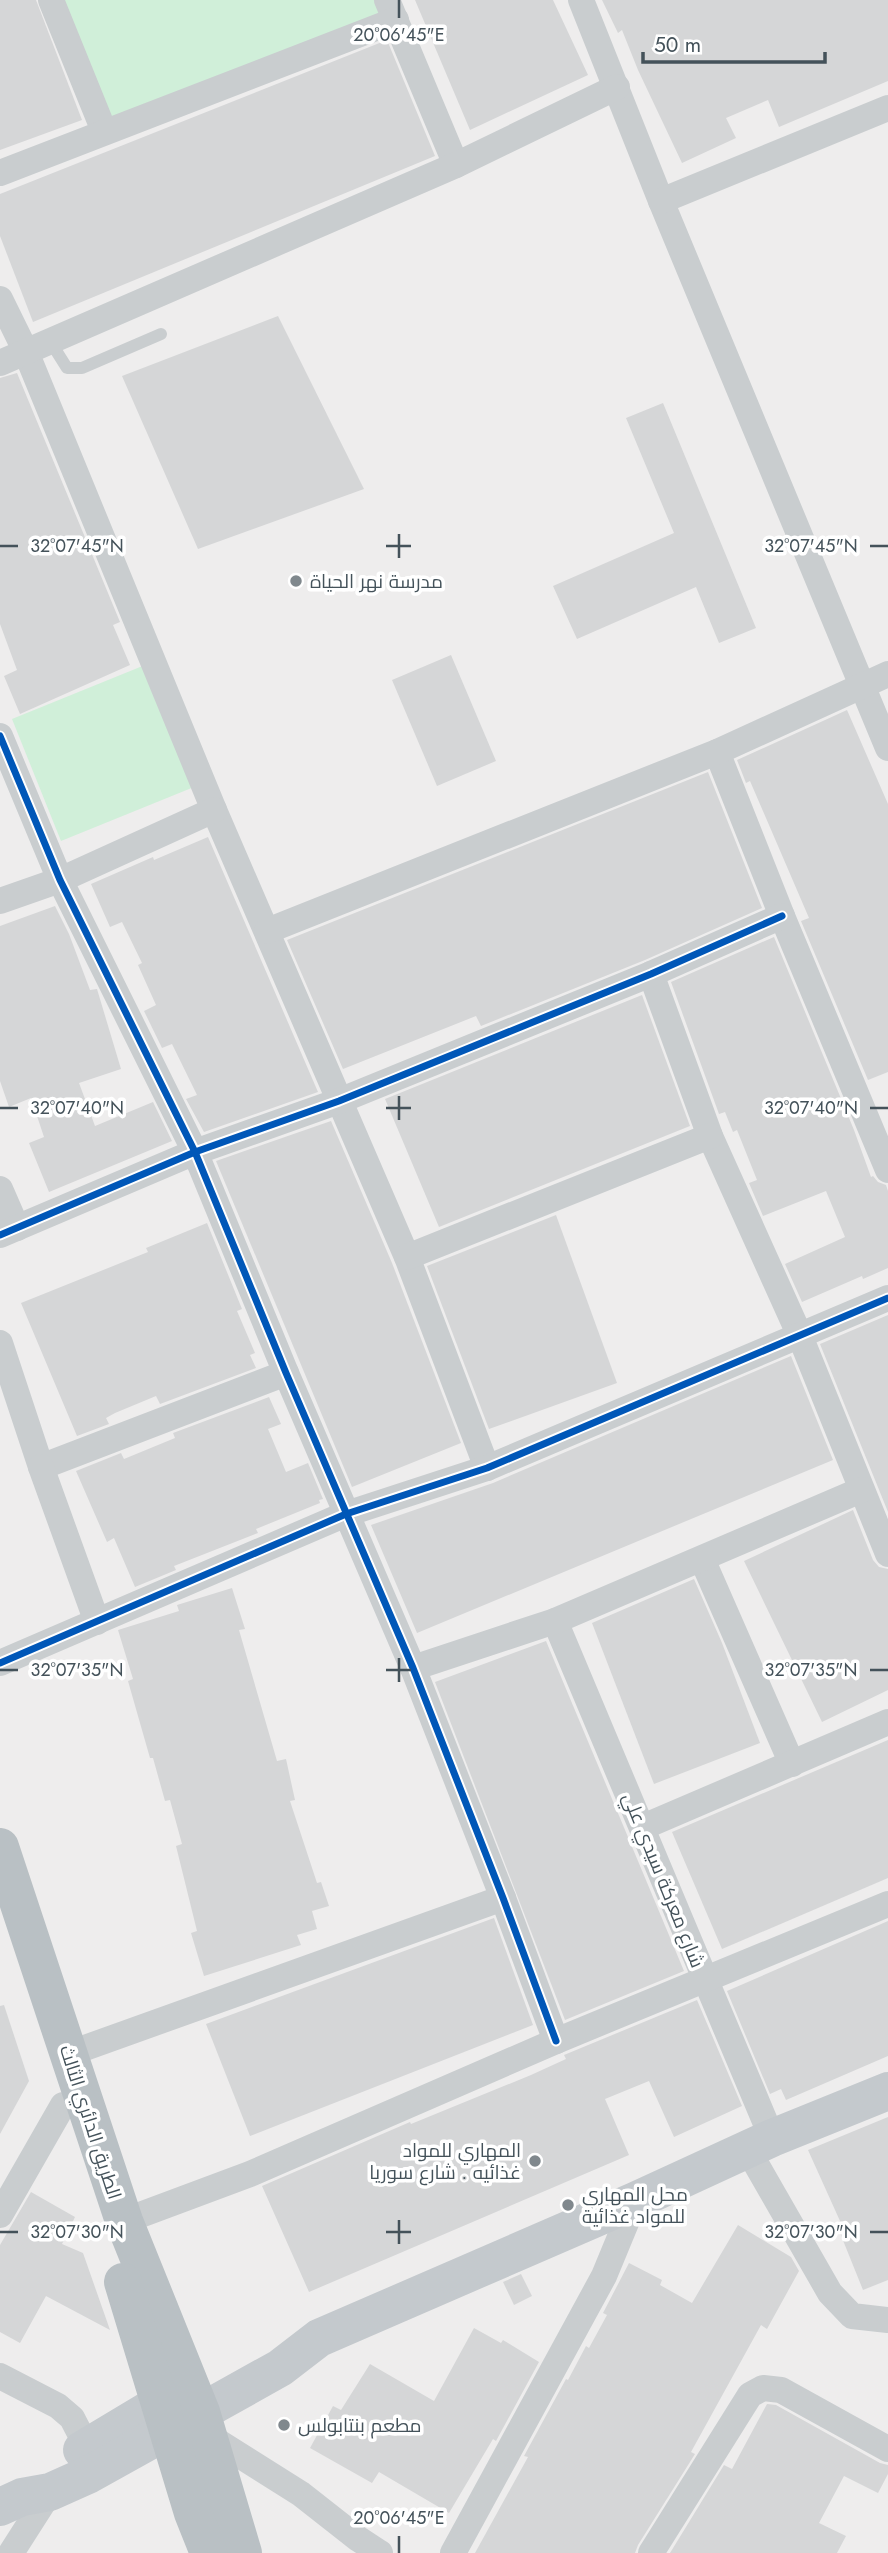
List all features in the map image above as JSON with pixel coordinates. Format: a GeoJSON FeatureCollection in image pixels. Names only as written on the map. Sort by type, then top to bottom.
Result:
{"type":"FeatureCollection","features":[{"type":"Feature","properties":{"kind":"highway","name":"الطريق الدائري الثالث"},"geometry":{"type":"LineString","coordinates":[[0,1847],[185,2413],[193,2513],[209,2553]]}},
{"type":"Feature","properties":{"kind":"highway","name":"الطريق الدائري الثالث"},"geometry":{"type":"LineString","coordinates":[[0,1915],[130,2301],[185,2413],[243,2553]]}},
{"type":"Feature","properties":{"kind":"main road"},"geometry":{"type":"LineString","coordinates":[[24,2498],[42,2476],[87,2447],[185,2413],[280,2368],[319,2338],[760,2144],[888,2091]]}},
{"type":"Feature","properties":{"kind":"main road"},"geometry":{"type":"LineString","coordinates":[[24,2498],[88,2475],[185,2413]]}},
{"type":"Feature","properties":{"kind":"street"},"geometry":{"type":"LineString","coordinates":[[51,0],[104,131]]}},
{"type":"Feature","properties":{"kind":"street"},"geometry":{"type":"LineString","coordinates":[[580,0],[888,747]]}},
{"type":"Feature","properties":{"kind":"street"},"geometry":{"type":"LineString","coordinates":[[0,173],[391,10],[456,165]]}},
{"type":"Feature","properties":{"kind":"street"},"geometry":{"type":"LineString","coordinates":[[0,363],[456,165],[617,87]]}},
{"type":"Feature","properties":{"kind":"street"},"geometry":{"type":"LineString","coordinates":[[661,201],[888,108]]}},
{"type":"Feature","properties":{"kind":"street"},"geometry":{"type":"LineString","coordinates":[[0,299],[38,346],[214,810],[407,1257],[487,1468]]}},
{"type":"Feature","properties":{"kind":"street"},"geometry":{"type":"LineString","coordinates":[[267,931],[717,752],[888,674]]}},
{"type":"Feature","properties":{"kind":"street"},"geometry":{"type":"LineString","coordinates":[[0,736],[60,880],[195,1152],[286,1373],[413,1668],[556,2041]]}},
{"type":"Feature","properties":{"kind":"street"},"geometry":{"type":"LineString","coordinates":[[717,752],[782,916],[878,1115],[888,1170]]}},
{"type":"Feature","properties":{"kind":"street"},"geometry":{"type":"LineString","coordinates":[[0,901],[60,880],[214,810]]}},
{"type":"Feature","properties":{"kind":"street"},"geometry":{"type":"LineString","coordinates":[[0,1189],[8,1231],[195,1152],[339,1101],[651,974],[782,916]]}},
{"type":"Feature","properties":{"kind":"street"},"geometry":{"type":"LineString","coordinates":[[651,974],[710,1136],[800,1336],[888,1554]]}},
{"type":"Feature","properties":{"kind":"street"},"geometry":{"type":"LineString","coordinates":[[407,1257],[710,1136]]}},
{"type":"Feature","properties":{"kind":"street"},"geometry":{"type":"LineString","coordinates":[[0,1663],[346,1514],[487,1468],[888,1298]]}},
{"type":"Feature","properties":{"kind":"street"},"geometry":{"type":"LineString","coordinates":[[0,1343],[97,1622]]}},
{"type":"Feature","properties":{"kind":"street"},"geometry":{"type":"LineString","coordinates":[[41,1467],[286,1373]]}},
{"type":"Feature","properties":{"kind":"street"},"geometry":{"type":"LineString","coordinates":[[413,1668],[555,1621],[861,1490]]}},
{"type":"Feature","properties":{"kind":"street"},"geometry":{"type":"LineString","coordinates":[[702,1559],[792,1764]]}},
{"type":"Feature","properties":{"kind":"street","name":"شارع معركة سيدي علي"},"geometry":{"type":"LineString","coordinates":[[555,1621],[704,1979],[760,2144],[830,2293],[852,2316],[888,2320]]}},
{"type":"Feature","properties":{"kind":"street"},"geometry":{"type":"LineString","coordinates":[[643,1827],[888,1722]]}},
{"type":"Feature","properties":{"kind":"street"},"geometry":{"type":"LineString","coordinates":[[68,2054],[503,1898]]}},
{"type":"Feature","properties":{"kind":"street"},"geometry":{"type":"LineString","coordinates":[[124,2221],[250,2174],[556,2041],[888,1904]]}},
{"type":"Feature","properties":{"kind":"street"},"geometry":{"type":"LineString","coordinates":[[0,2215],[64,2105]]}},
{"type":"Feature","properties":{"kind":"street"},"geometry":{"type":"LineString","coordinates":[[453,2553],[604,2276],[635,2201]]}},
{"type":"Feature","properties":{"kind":"street"},"geometry":{"type":"LineString","coordinates":[[0,2376],[58,2406],[72,2418],[87,2447]]}},
{"type":"Feature","properties":{"kind":"street"},"geometry":{"type":"LineString","coordinates":[[651,2553],[750,2395],[763,2388],[781,2390],[888,2449]]}},
{"type":"Feature","properties":{"kind":"street"},"geometry":{"type":"LineString","coordinates":[[185,2413],[380,2553]]}},
{"type":"Feature","properties":{"kind":"street"},"geometry":{"type":"LineString","coordinates":[[11,2553],[24,2498]]}},
{"type":"Feature","properties":{"kind":"lane"},"geometry":{"type":"LineString","coordinates":[[38,346],[66,368],[82,368],[161,334]]}},
{"type":"Feature","properties":{"kind":"green space"},"geometry":{"type":"Polygon","coordinates":[[[51,0],[387,0],[395,19],[104,130],[51,0]]]}},
{"type":"Feature","properties":{"kind":"green space"},"geometry":{"type":"Polygon","coordinates":[[[145,665],[194,787],[61,841],[12,719],[145,665]]]}},
{"type":"Feature","properties":{"kind":"building"},"geometry":{"type":"Polygon","coordinates":[[[0,0],[36,0],[82,120],[0,150],[0,0]]]}},
{"type":"Feature","properties":{"kind":"building"},"geometry":{"type":"Polygon","coordinates":[[[415,0],[553,0],[588,75],[470,130],[415,0]]]}},
{"type":"Feature","properties":{"kind":"building"},"geometry":{"type":"Polygon","coordinates":[[[602,0],[888,0],[888,81],[779,127],[768,100],[726,118],[736,138],[682,163],[622,30],[618,33],[602,0]]]}},
{"type":"Feature","properties":{"kind":"building"},"geometry":{"type":"Polygon","coordinates":[[[387,40],[435,156],[33,322],[0,236],[0,194],[387,40]]]}},
{"type":"Feature","properties":{"kind":"building"},"geometry":{"type":"Polygon","coordinates":[[[278,316],[364,489],[198,549],[122,376],[278,316]]]}},
{"type":"Feature","properties":{"kind":"building"},"geometry":{"type":"Polygon","coordinates":[[[17,373],[120,622],[113,625],[130,665],[20,714],[4,676],[17,670],[0,624],[0,378],[17,373]]]}},
{"type":"Feature","properties":{"kind":"building"},"geometry":{"type":"Polygon","coordinates":[[[663,403],[756,628],[719,643],[696,587],[577,639],[553,586],[674,533],[626,418],[663,403]]]}},
{"type":"Feature","properties":{"kind":"building"},"geometry":{"type":"Polygon","coordinates":[[[451,655],[496,761],[437,786],[392,680],[451,655]]]}},
{"type":"Feature","properties":{"kind":"building"},"geometry":{"type":"Polygon","coordinates":[[[847,710],[888,804],[888,1072],[868,1080],[801,921],[809,918],[750,781],[746,783],[737,760],[847,710]]]}},
{"type":"Feature","properties":{"kind":"building"},"geometry":{"type":"Polygon","coordinates":[[[708,772],[762,908],[645,960],[481,1026],[476,1016],[343,1069],[287,940],[708,772]]]}},
{"type":"Feature","properties":{"kind":"building"},"geometry":{"type":"Polygon","coordinates":[[[208,837],[318,1092],[204,1132],[186,1099],[197,1095],[172,1044],[162,1048],[144,1011],[156,1005],[138,965],[142,963],[122,922],[110,927],[91,884],[208,837]]]}},
{"type":"Feature","properties":{"kind":"building"},"geometry":{"type":"Polygon","coordinates":[[[55,906],[69,934],[90,990],[97,989],[121,1069],[79,1083],[95,1126],[153,1102],[172,1141],[49,1192],[29,1143],[44,1137],[31,1098],[9,1107],[0,1081],[0,926],[55,906]]]}},
{"type":"Feature","properties":{"kind":"building"},"geometry":{"type":"Polygon","coordinates":[[[774,937],[871,1177],[886,1185],[888,1191],[888,1268],[863,1279],[862,1276],[802,1302],[785,1264],[845,1237],[826,1191],[763,1216],[749,1183],[757,1180],[737,1130],[733,1132],[725,1112],[719,1114],[671,982],[774,937]]]}},
{"type":"Feature","properties":{"kind":"building"},"geometry":{"type":"Polygon","coordinates":[[[642,995],[690,1126],[439,1227],[385,1099],[642,995]]]}},
{"type":"Feature","properties":{"kind":"building"},"geometry":{"type":"Polygon","coordinates":[[[331,1121],[392,1263],[461,1443],[352,1487],[216,1161],[331,1121]]]}},
{"type":"Feature","properties":{"kind":"building"},"geometry":{"type":"Polygon","coordinates":[[[556,1215],[617,1383],[489,1429],[427,1266],[556,1215]]]}},
{"type":"Feature","properties":{"kind":"building"},"geometry":{"type":"Polygon","coordinates":[[[207,1223],[242,1309],[237,1311],[255,1353],[250,1355],[256,1368],[160,1404],[156,1396],[106,1418],[109,1424],[77,1436],[21,1303],[148,1252],[146,1248],[207,1223]]]}},
{"type":"Feature","properties":{"kind":"building"},"geometry":{"type":"Polygon","coordinates":[[[888,1315],[888,1512],[820,1344],[888,1315]]]}},
{"type":"Feature","properties":{"kind":"building"},"geometry":{"type":"Polygon","coordinates":[[[791,1356],[833,1460],[417,1633],[371,1525],[493,1483],[791,1356]]]}},
{"type":"Feature","properties":{"kind":"building"},"geometry":{"type":"Polygon","coordinates":[[[269,1397],[281,1424],[268,1429],[286,1472],[308,1463],[323,1499],[319,1500],[320,1503],[256,1529],[258,1533],[174,1566],[176,1570],[135,1587],[114,1538],[107,1542],[76,1471],[121,1453],[124,1459],[175,1438],[173,1433],[269,1397]]]}},
{"type":"Feature","properties":{"kind":"building"},"geometry":{"type":"Polygon","coordinates":[[[853,1510],[873,1560],[879,1567],[888,1569],[888,1690],[822,1722],[744,1561],[853,1510]]]}},
{"type":"Feature","properties":{"kind":"building"},"geometry":{"type":"Polygon","coordinates":[[[694,1579],[760,1743],[654,1784],[592,1623],[694,1579]]]}},
{"type":"Feature","properties":{"kind":"building"},"geometry":{"type":"Polygon","coordinates":[[[232,1588],[245,1629],[239,1630],[277,1761],[286,1759],[295,1800],[290,1801],[317,1883],[321,1882],[329,1906],[312,1911],[317,1929],[297,1935],[301,1945],[204,1976],[191,1933],[197,1931],[176,1846],[182,1844],[170,1800],[165,1801],[153,1758],[150,1758],[128,1681],[133,1679],[118,1630],[179,1611],[177,1605],[232,1588]]]}},
{"type":"Feature","properties":{"kind":"building"},"geometry":{"type":"Polygon","coordinates":[[[546,1641],[684,1971],[565,2020],[435,1682],[546,1641]]]}},
{"type":"Feature","properties":{"kind":"building"},"geometry":{"type":"Polygon","coordinates":[[[888,1740],[888,1878],[722,1949],[672,1832],[888,1740]]]}},
{"type":"Feature","properties":{"kind":"building"},"geometry":{"type":"Polygon","coordinates":[[[494,1918],[533,2025],[250,2136],[206,2024],[494,1918]]]}},
{"type":"Feature","properties":{"kind":"building"},"geometry":{"type":"Polygon","coordinates":[[[888,1921],[888,2056],[786,2100],[781,2089],[770,2094],[727,1991],[888,1921]]]}},
{"type":"Feature","properties":{"kind":"building"},"geometry":{"type":"Polygon","coordinates":[[[697,2000],[742,2106],[674,2137],[649,2081],[605,2099],[629,2155],[309,2292],[262,2186],[410,2122],[411,2124],[531,2075],[566,2059],[564,2055],[697,2000]]]}},
{"type":"Feature","properties":{"kind":"building"},"geometry":{"type":"Polygon","coordinates":[[[4,2005],[29,2081],[0,2134],[0,2006],[4,2005]]]}},
{"type":"Feature","properties":{"kind":"building"},"geometry":{"type":"Polygon","coordinates":[[[888,2117],[888,2280],[863,2290],[836,2223],[840,2221],[808,2150],[888,2117]]]}},
{"type":"Feature","properties":{"kind":"building"},"geometry":{"type":"Polygon","coordinates":[[[31,2192],[75,2217],[62,2244],[83,2253],[110,2330],[46,2296],[20,2343],[0,2332],[0,2245],[31,2192]]]}},
{"type":"Feature","properties":{"kind":"building"},"geometry":{"type":"Polygon","coordinates":[[[738,2225],[791,2257],[799,2271],[767,2329],[761,2325],[691,2452],[695,2454],[635,2553],[475,2553],[528,2457],[524,2456],[566,2379],[568,2380],[586,2346],[589,2348],[607,2315],[603,2313],[629,2263],[662,2280],[660,2285],[692,2303],[738,2225]]]}},
{"type":"Feature","properties":{"kind":"building"},"geometry":{"type":"Polygon","coordinates":[[[521,2274],[532,2296],[514,2305],[503,2282],[521,2274]]]}},
{"type":"Feature","properties":{"kind":"building"},"geometry":{"type":"Polygon","coordinates":[[[474,2328],[501,2343],[503,2340],[539,2362],[496,2441],[493,2439],[449,2513],[379,2472],[372,2483],[310,2448],[333,2406],[341,2410],[370,2364],[434,2401],[474,2328]]]}},
{"type":"Feature","properties":{"kind":"building"},"geometry":{"type":"Polygon","coordinates":[[[767,2404],[776,2405],[888,2465],[888,2474],[878,2493],[844,2476],[819,2523],[846,2536],[837,2553],[670,2553],[724,2465],[732,2469],[767,2404]]]}},
{"type":"Feature","properties":{"kind":"cycle path"},"geometry":{"type":"LineString","coordinates":[[0,736],[60,880],[195,1152],[286,1373],[413,1668],[556,2041]]}},
{"type":"Feature","properties":{"kind":"cycle path"},"geometry":{"type":"LineString","coordinates":[[0,1235],[195,1152],[339,1101],[651,974],[782,916]]}},
{"type":"Feature","properties":{"kind":"cycle path"},"geometry":{"type":"LineString","coordinates":[[0,1663],[346,1514],[487,1468],[888,1298]]}},
{"type":"Feature","properties":{"kind":"place","name":"مدرسة نهر الحياة"},"geometry":{"type":"Point","coordinates":[296,581]}},
{"type":"Feature","properties":{"kind":"place","name":"المهاري للمواد غذائيه . شارع سوريا"},"geometry":{"type":"Point","coordinates":[535,2161]}},
{"type":"Feature","properties":{"kind":"place","name":"محل المهاري للمواد غذائية"},"geometry":{"type":"Point","coordinates":[568,2205]}},
{"type":"Feature","properties":{"kind":"place","name":"مطعم بنتابولس"},"geometry":{"type":"Point","coordinates":[284,2425]}}]}
